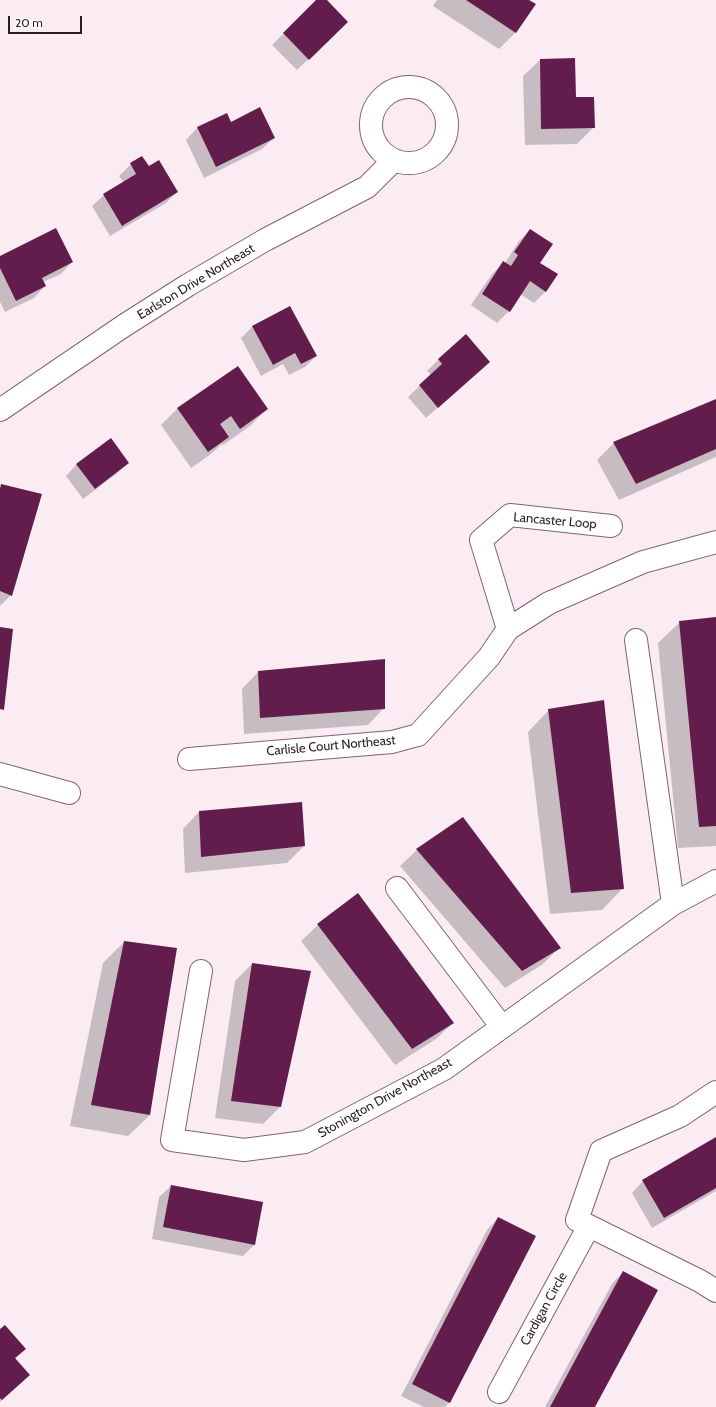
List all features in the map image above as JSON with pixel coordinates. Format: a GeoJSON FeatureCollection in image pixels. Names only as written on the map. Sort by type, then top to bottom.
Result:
{"type":"FeatureCollection","features":[{"type":"Feature","properties":{"kind":"street","name":"Earlston Drive Northeast"},"geometry":{"type":"LineString","coordinates":[[0,410],[188,285],[264,240],[367,187],[394,160]]}},
{"type":"Feature","properties":{"kind":"street","name":"Lancaster Loop"},"geometry":{"type":"LineString","coordinates":[[508,629],[481,540],[510,515],[611,526]]}},
{"type":"Feature","properties":{"kind":"street","name":"Carlisle Court Northeast"},"geometry":{"type":"LineString","coordinates":[[189,759],[392,742],[418,735],[489,657],[508,629],[549,603],[643,562],[716,542]]}},
{"type":"Feature","properties":{"kind":"street"},"geometry":{"type":"LineString","coordinates":[[636,640],[673,904]]}},
{"type":"Feature","properties":{"kind":"street"},"geometry":{"type":"LineString","coordinates":[[0,774],[69,793]]}},
{"type":"Feature","properties":{"kind":"street","name":"Stonington Drive Northeast"},"geometry":{"type":"LineString","coordinates":[[201,971],[172,1140],[244,1150],[304,1142],[444,1069],[673,904],[716,881]]}},
{"type":"Feature","properties":{"kind":"street"},"geometry":{"type":"LineString","coordinates":[[397,888],[502,1026]]}},
{"type":"Feature","properties":{"kind":"street"},"geometry":{"type":"LineString","coordinates":[[716,1092],[680,1116],[602,1150],[577,1220],[700,1281],[716,1291]]}},
{"type":"Feature","properties":{"kind":"street","name":"Cardigan Circle"},"geometry":{"type":"LineString","coordinates":[[499,1392],[589,1226]]}},
{"type":"Feature","properties":{"kind":"building"},"geometry":{"type":"Polygon","coordinates":[[[316,0],[327,0],[348,22],[309,60],[283,33],[316,0]]]}},
{"type":"Feature","properties":{"kind":"building"},"geometry":{"type":"Polygon","coordinates":[[[466,0],[529,0],[536,4],[516,33],[466,0]]]}},
{"type":"Feature","properties":{"kind":"building"},"geometry":{"type":"Polygon","coordinates":[[[575,58],[576,97],[594,97],[595,128],[541,129],[540,59],[575,58]]]}},
{"type":"Feature","properties":{"kind":"building"},"geometry":{"type":"Polygon","coordinates":[[[260,107],[275,138],[216,167],[197,127],[227,113],[231,122],[260,107]]]}},
{"type":"Feature","properties":{"kind":"building"},"geometry":{"type":"Polygon","coordinates":[[[142,156],[149,166],[159,160],[178,192],[122,226],[103,194],[136,174],[130,163],[142,156]]]}},
{"type":"Feature","properties":{"kind":"building"},"geometry":{"type":"Polygon","coordinates":[[[56,228],[73,262],[42,278],[46,286],[16,301],[0,268],[0,256],[56,228]]]}},
{"type":"Feature","properties":{"kind":"building"},"geometry":{"type":"Polygon","coordinates":[[[530,229],[553,244],[540,263],[558,274],[546,292],[530,281],[510,312],[482,294],[503,261],[511,266],[518,255],[514,252],[530,229]]]}},
{"type":"Feature","properties":{"kind":"building"},"geometry":{"type":"Polygon","coordinates":[[[290,306],[317,356],[301,364],[295,353],[273,365],[252,326],[290,306]]]}},
{"type":"Feature","properties":{"kind":"building"},"geometry":{"type":"Polygon","coordinates":[[[466,334],[490,362],[438,408],[419,385],[442,364],[438,359],[466,334]]]}},
{"type":"Feature","properties":{"kind":"building"},"geometry":{"type":"Polygon","coordinates":[[[238,366],[268,409],[240,429],[231,416],[220,424],[229,437],[208,452],[177,408],[238,366]]]}},
{"type":"Feature","properties":{"kind":"building"},"geometry":{"type":"Polygon","coordinates":[[[716,399],[716,449],[636,484],[613,442],[716,399]]]}},
{"type":"Feature","properties":{"kind":"building"},"geometry":{"type":"Polygon","coordinates":[[[111,438],[129,463],[95,489],[76,464],[111,438]]]}},
{"type":"Feature","properties":{"kind":"building"},"geometry":{"type":"Polygon","coordinates":[[[1,484],[42,494],[12,596],[0,591],[1,484]]]}},
{"type":"Feature","properties":{"kind":"building"},"geometry":{"type":"Polygon","coordinates":[[[716,617],[716,826],[699,827],[679,621],[716,617]]]}},
{"type":"Feature","properties":{"kind":"building"},"geometry":{"type":"Polygon","coordinates":[[[0,627],[13,629],[4,710],[0,709],[0,627]]]}},
{"type":"Feature","properties":{"kind":"building"},"geometry":{"type":"Polygon","coordinates":[[[385,659],[385,709],[260,718],[258,671],[385,659]]]}},
{"type":"Feature","properties":{"kind":"building"},"geometry":{"type":"Polygon","coordinates":[[[604,700],[624,889],[571,893],[548,709],[604,700]]]}},
{"type":"Feature","properties":{"kind":"building"},"geometry":{"type":"Polygon","coordinates":[[[302,802],[305,846],[201,857],[199,811],[302,802]]]}},
{"type":"Feature","properties":{"kind":"building"},"geometry":{"type":"Polygon","coordinates":[[[463,817],[561,948],[522,971],[416,849],[463,817]]]}},
{"type":"Feature","properties":{"kind":"building"},"geometry":{"type":"Polygon","coordinates":[[[358,893],[454,1023],[412,1049],[317,924],[358,893]]]}},
{"type":"Feature","properties":{"kind":"building"},"geometry":{"type":"Polygon","coordinates":[[[124,941],[177,948],[150,1115],[91,1105],[124,941]]]}},
{"type":"Feature","properties":{"kind":"building"},"geometry":{"type":"Polygon","coordinates":[[[252,963],[311,971],[281,1107],[231,1101],[252,963]]]}},
{"type":"Feature","properties":{"kind":"building"},"geometry":{"type":"Polygon","coordinates":[[[716,1137],[716,1188],[664,1218],[642,1180],[716,1137]]]}},
{"type":"Feature","properties":{"kind":"building"},"geometry":{"type":"Polygon","coordinates":[[[171,1185],[263,1202],[255,1245],[163,1227],[171,1185]]]}},
{"type":"Feature","properties":{"kind":"building"},"geometry":{"type":"Polygon","coordinates":[[[498,1217],[536,1236],[450,1403],[412,1384],[498,1217]]]}},
{"type":"Feature","properties":{"kind":"building"},"geometry":{"type":"Polygon","coordinates":[[[623,1271],[658,1290],[595,1407],[550,1407],[623,1271]]]}},
{"type":"Feature","properties":{"kind":"building"},"geometry":{"type":"Polygon","coordinates":[[[5,1325],[26,1349],[15,1358],[30,1375],[2,1400],[0,1398],[0,1329],[5,1325]]]}}]}
